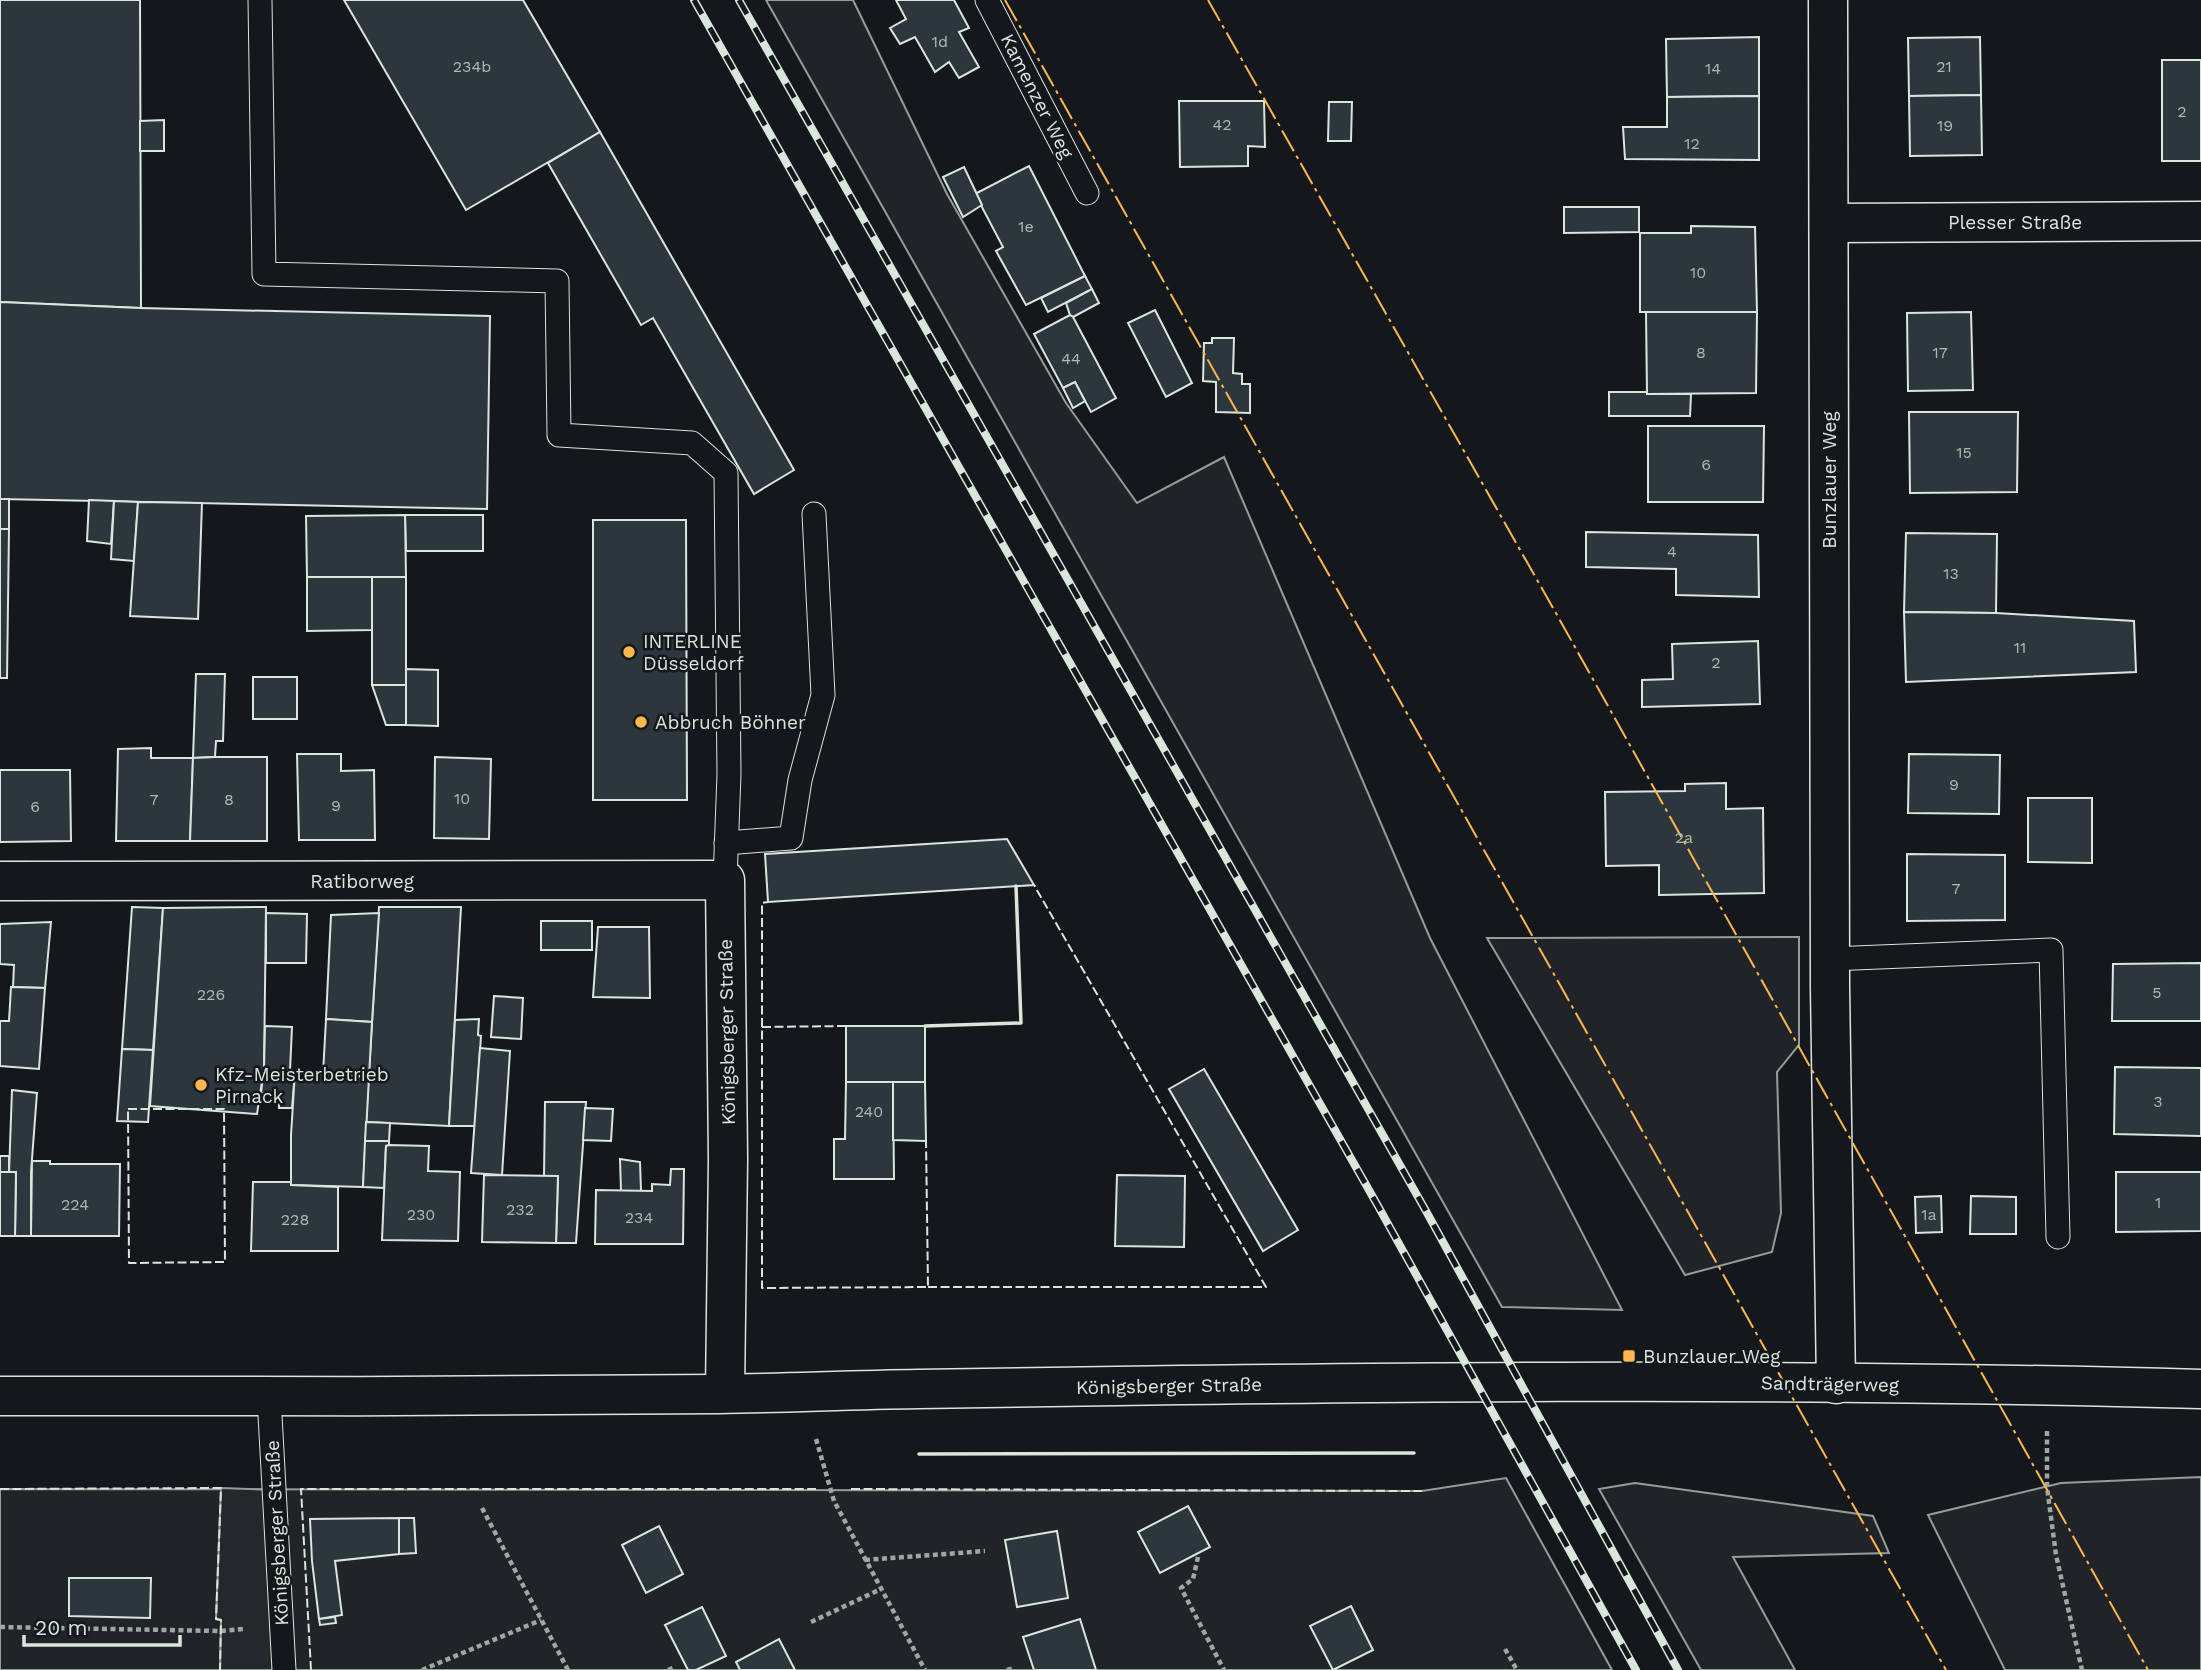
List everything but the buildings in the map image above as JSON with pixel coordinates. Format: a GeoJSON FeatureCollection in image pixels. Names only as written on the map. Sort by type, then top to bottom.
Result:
{"type":"FeatureCollection","features":[{"type":"Feature","properties":{"kind":"street","name":"Bunzlauer Weg"},"geometry":{"type":"LineString","coordinates":[[1828,0],[1830,959],[1836,1384]]}},
{"type":"Feature","properties":{"kind":"street","name":"Plesser Straße"},"geometry":{"type":"LineString","coordinates":[[1829,223],[2201,221]]}},
{"type":"Feature","properties":{"kind":"street","name":"Ratiborweg"},"geometry":{"type":"LineString","coordinates":[[0,881],[725,862]]}},
{"type":"Feature","properties":{"kind":"street","name":"Königsberger Straße"},"geometry":{"type":"LineString","coordinates":[[725,862],[728,1159],[725,1394]]}},
{"type":"Feature","properties":{"kind":"street","name":"Königsberger Straße"},"geometry":{"type":"LineString","coordinates":[[0,1396],[725,1394],[1153,1385],[1612,1383]]}},
{"type":"Feature","properties":{"kind":"street","name":"Sandträgerweg"},"geometry":{"type":"LineString","coordinates":[[1612,1383],[2047,1385],[2201,1390]]}},
{"type":"Feature","properties":{"kind":"lane"},"geometry":{"type":"LineString","coordinates":[[260,0],[264,274],[557,281],[559,435],[692,443],[726,473],[729,774],[725,862],[791,838],[800,780],[823,695],[814,514]]}},
{"type":"Feature","properties":{"kind":"lane","name":"Kamenzer Weg"},"geometry":{"type":"LineString","coordinates":[[987,0],[1087,193]]}},
{"type":"Feature","properties":{"kind":"lane"},"geometry":{"type":"LineString","coordinates":[[1830,959],[2051,950],[2058,1237]]}},
{"type":"Feature","properties":{"kind":"lane","name":"Königsberger Straße"},"geometry":{"type":"LineString","coordinates":[[269,1397],[284,1670]]}},
{"type":"Feature","properties":{"kind":"path"},"geometry":{"type":"LineString","coordinates":[[2047,1385],[2047,1488],[2056,1555],[2082,1670]]}},
{"type":"Feature","properties":{"kind":"path"},"geometry":{"type":"LineString","coordinates":[[802,1391],[834,1502],[925,1670]]}},
{"type":"Feature","properties":{"kind":"path"},"geometry":{"type":"LineString","coordinates":[[482,1508],[568,1670]]}},
{"type":"Feature","properties":{"kind":"path"},"geometry":{"type":"LineString","coordinates":[[865,1560],[985,1551]]}},
{"type":"Feature","properties":{"kind":"path"},"geometry":{"type":"LineString","coordinates":[[1198,1557],[1194,1579],[1181,1588],[1224,1670]]}},
{"type":"Feature","properties":{"kind":"path"},"geometry":{"type":"LineString","coordinates":[[811,1622],[881,1589]]}},
{"type":"Feature","properties":{"kind":"path"},"geometry":{"type":"LineString","coordinates":[[422,1670],[541,1620]]}},
{"type":"Feature","properties":{"kind":"path"},"geometry":{"type":"LineString","coordinates":[[0,1627],[221,1631],[282,1627]]}},
{"type":"Feature","properties":{"kind":"path"},"geometry":{"type":"LineString","coordinates":[[1505,1649],[1517,1670]]}},
{"type":"Feature","properties":{"kind":"path"},"geometry":{"type":"LineString","coordinates":[[668,1670],[675,1667]]}},
{"type":"Feature","properties":{"kind":"path"},"geometry":{"type":"LineString","coordinates":[[1007,1670],[1014,1668]]}},
{"type":"Feature","properties":{"kind":"shaded area"},"geometry":{"type":"Polygon","coordinates":[[[766,0],[853,0],[947,194],[1066,403],[1137,503],[1224,457],[1430,938],[1622,1310],[1502,1307],[766,0]]]}},
{"type":"Feature","properties":{"kind":"shaded area"},"geometry":{"type":"Polygon","coordinates":[[[1799,937],[1799,1045],[1777,1072],[1781,1213],[1772,1252],[1685,1275],[1487,938],[1799,937]]]}},
{"type":"Feature","properties":{"kind":"shaded area"},"geometry":{"type":"Polygon","coordinates":[[[2201,1477],[2201,1670],[2005,1670],[1928,1515],[2061,1483],[2201,1477]]]}},
{"type":"Feature","properties":{"kind":"shaded area"},"geometry":{"type":"Polygon","coordinates":[[[1506,1478],[1612,1670],[0,1670],[0,1489],[1422,1491],[1506,1478]]]}},
{"type":"Feature","properties":{"kind":"shaded area"},"geometry":{"type":"Polygon","coordinates":[[[1635,1483],[1873,1516],[1889,1553],[1733,1557],[1795,1670],[1701,1670],[1599,1489],[1635,1483]]]}},
{"type":"Feature","properties":{"kind":"shaded area"},"geometry":{"type":"Polygon","coordinates":[[[221,1488],[274,1490],[284,1670],[220,1670],[221,1620],[216,1619],[221,1488]]]}},
{"type":"Feature","properties":{"kind":"railway"},"geometry":{"type":"LineString","coordinates":[[694,0],[1378,1206],[1636,1670]]}},
{"type":"Feature","properties":{"kind":"railway"},"geometry":{"type":"LineString","coordinates":[[739,0],[1426,1211],[1678,1670]]}},
{"type":"Feature","properties":{"kind":"fence"},"geometry":{"type":"LineString","coordinates":[[928,1287],[1266,1287],[1034,885]]}},
{"type":"Feature","properties":{"kind":"fence"},"geometry":{"type":"LineString","coordinates":[[762,1027],[762,903],[768,902]]}},
{"type":"Feature","properties":{"kind":"fence"},"geometry":{"type":"LineString","coordinates":[[846,1026],[762,1027],[762,1288],[928,1287],[926,1141]]}},
{"type":"Feature","properties":{"kind":"fence"},"geometry":{"type":"LineString","coordinates":[[128,1109],[224,1109],[225,1262],[129,1263],[128,1109]]}},
{"type":"Feature","properties":{"kind":"fence"},"geometry":{"type":"LineString","coordinates":[[0,1489],[221,1488],[216,1619],[221,1620],[220,1670]]}},
{"type":"Feature","properties":{"kind":"fence"},"geometry":{"type":"LineString","coordinates":[[311,1670],[301,1489],[816,1489]]}},
{"type":"Feature","properties":{"kind":"fence"},"geometry":{"type":"LineString","coordinates":[[851,1489],[1422,1491]]}},
{"type":"Feature","properties":{"kind":"wall"},"geometry":{"type":"LineString","coordinates":[[925,1026],[1021,1023],[1016,886]]}},
{"type":"Feature","properties":{"kind":"wall"},"geometry":{"type":"LineString","coordinates":[[919,1454],[1414,1453]]}},
{"type":"Feature","properties":{"kind":"power"},"geometry":{"type":"LineString","coordinates":[[1005,0],[1946,1670]]}},
{"type":"Feature","properties":{"kind":"power"},"geometry":{"type":"LineString","coordinates":[[1208,0],[1557,615],[2148,1670]]}},
{"type":"Feature","properties":{"kind":"place","name":"INTERLINE Düsseldorf"},"geometry":{"type":"Point","coordinates":[629,652]}},
{"type":"Feature","properties":{"kind":"place","name":"Abbruch Böhner"},"geometry":{"type":"Point","coordinates":[641,722]}},
{"type":"Feature","properties":{"kind":"place","name":"Kfz-Meisterbetrieb Pirnack"},"geometry":{"type":"Point","coordinates":[201,1085]}},
{"type":"Feature","properties":{"kind":"place","name":"Bunzlauer Weg"},"geometry":{"type":"Point","coordinates":[1629,1356]}}]}
